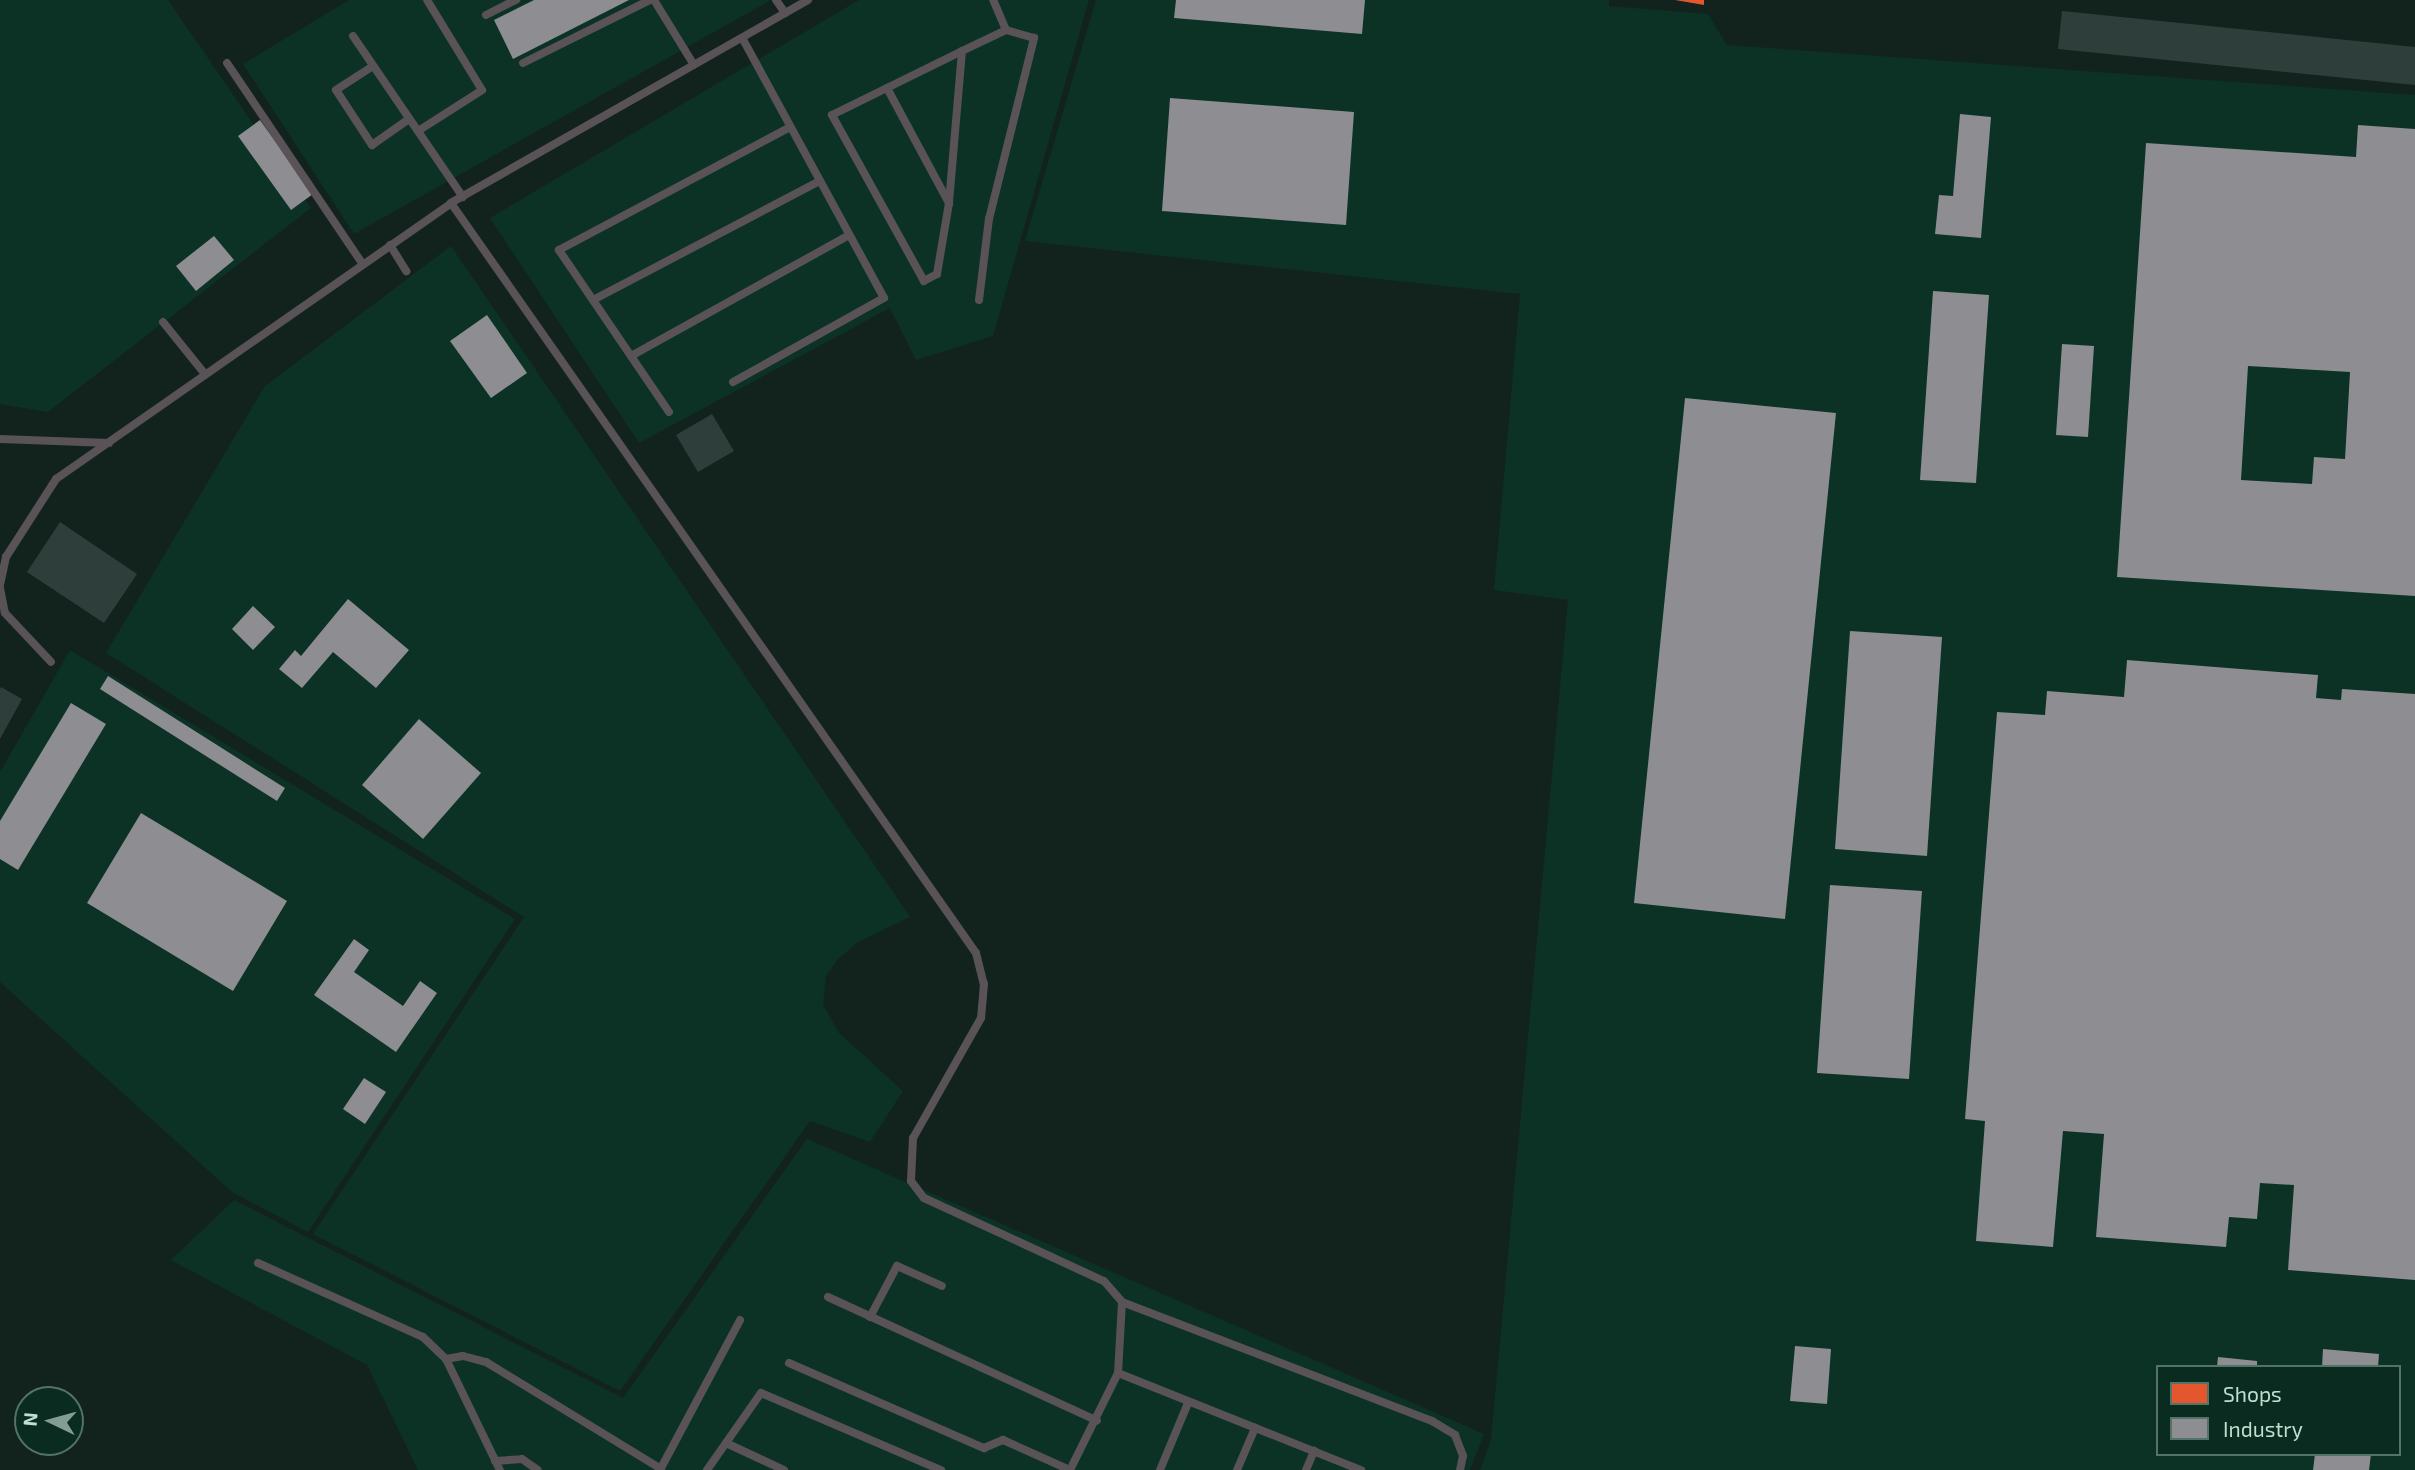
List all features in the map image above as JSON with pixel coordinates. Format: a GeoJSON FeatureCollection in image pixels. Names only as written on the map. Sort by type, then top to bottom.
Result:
{"type":"FeatureCollection","features":[{"type":"Feature","properties":{"kind":"lane"},"geometry":{"type":"LineString","coordinates":[[418,131],[482,90],[427,0]]}},
{"type":"Feature","properties":{"kind":"lane"},"geometry":{"type":"LineString","coordinates":[[486,15],[516,0]]}},
{"type":"Feature","properties":{"kind":"lane"},"geometry":{"type":"LineString","coordinates":[[523,63],[652,0],[694,65]]}},
{"type":"Feature","properties":{"kind":"lane"},"geometry":{"type":"LineString","coordinates":[[776,0],[785,13]]}},
{"type":"Feature","properties":{"kind":"lane"},"geometry":{"type":"LineString","coordinates":[[51,662],[5,613],[0,587],[6,557],[57,479],[362,262],[451,203],[808,0]]}},
{"type":"Feature","properties":{"kind":"lane"},"geometry":{"type":"LineString","coordinates":[[993,0],[1006,30]]}},
{"type":"Feature","properties":{"kind":"lane"},"geometry":{"type":"LineString","coordinates":[[962,51],[949,203],[937,274],[924,281],[832,115],[962,51],[1006,30],[1034,38],[989,219],[979,300]]}},
{"type":"Feature","properties":{"kind":"lane"},"geometry":{"type":"LineString","coordinates":[[353,36],[463,197]]}},
{"type":"Feature","properties":{"kind":"lane"},"geometry":{"type":"LineString","coordinates":[[733,382],[884,298],[742,38]]}},
{"type":"Feature","properties":{"kind":"lane"},"geometry":{"type":"LineString","coordinates":[[227,63],[362,262]]}},
{"type":"Feature","properties":{"kind":"lane"},"geometry":{"type":"LineString","coordinates":[[373,66],[335,90],[372,145],[409,119]]}},
{"type":"Feature","properties":{"kind":"lane"},"geometry":{"type":"LineString","coordinates":[[887,88],[949,203]]}},
{"type":"Feature","properties":{"kind":"lane"},"geometry":{"type":"LineString","coordinates":[[669,412],[559,250],[790,127]]}},
{"type":"Feature","properties":{"kind":"lane"},"geometry":{"type":"LineString","coordinates":[[593,300],[820,181]]}},
{"type":"Feature","properties":{"kind":"lane"},"geometry":{"type":"LineString","coordinates":[[451,203],[976,953],[984,984],[981,1018],[913,1138],[911,1181],[925,1198],[1104,1281],[1122,1302],[1432,1421],[1455,1435],[1463,1457],[1460,1470]]}},
{"type":"Feature","properties":{"kind":"lane"},"geometry":{"type":"LineString","coordinates":[[631,356],[849,235]]}},
{"type":"Feature","properties":{"kind":"lane"},"geometry":{"type":"LineString","coordinates":[[390,245],[406,271]]}},
{"type":"Feature","properties":{"kind":"lane"},"geometry":{"type":"LineString","coordinates":[[163,322],[205,374]]}},
{"type":"Feature","properties":{"kind":"lane"},"geometry":{"type":"LineString","coordinates":[[0,439],[110,443]]}},
{"type":"Feature","properties":{"kind":"lane"},"geometry":{"type":"LineString","coordinates":[[258,1263],[423,1337],[446,1359],[500,1470]]}},
{"type":"Feature","properties":{"kind":"lane"},"geometry":{"type":"LineString","coordinates":[[870,1317],[897,1266],[942,1286]]}},
{"type":"Feature","properties":{"kind":"lane"},"geometry":{"type":"LineString","coordinates":[[828,1297],[1097,1421]]}},
{"type":"Feature","properties":{"kind":"lane"},"geometry":{"type":"LineString","coordinates":[[789,1363],[984,1448],[1003,1440],[1070,1470],[1097,1421],[1118,1374],[1122,1302]]}},
{"type":"Feature","properties":{"kind":"lane"},"geometry":{"type":"LineString","coordinates":[[446,1359],[463,1356],[486,1362],[661,1469],[692,1418],[707,1375],[740,1320]]}},
{"type":"Feature","properties":{"kind":"lane"},"geometry":{"type":"LineString","coordinates":[[1118,1374],[1361,1470]]}},
{"type":"Feature","properties":{"kind":"lane"},"geometry":{"type":"LineString","coordinates":[[707,1470],[761,1393],[942,1470]]}},
{"type":"Feature","properties":{"kind":"lane"},"geometry":{"type":"LineString","coordinates":[[1160,1470],[1188,1403]]}},
{"type":"Feature","properties":{"kind":"lane"},"geometry":{"type":"LineString","coordinates":[[1237,1470],[1255,1428]]}},
{"type":"Feature","properties":{"kind":"lane"},"geometry":{"type":"LineString","coordinates":[[726,1443],[784,1470]]}},
{"type":"Feature","properties":{"kind":"lane"},"geometry":{"type":"LineString","coordinates":[[1306,1470],[1314,1451]]}},
{"type":"Feature","properties":{"kind":"lane"},"geometry":{"type":"LineString","coordinates":[[495,1461],[522,1459],[538,1470]]}},
{"type":"Feature","properties":{"kind":"shaded area"},"geometry":{"type":"Polygon","coordinates":[[[0,0],[168,0],[311,208],[48,412],[0,404],[0,0]]]}},
{"type":"Feature","properties":{"kind":"shaded area"},"geometry":{"type":"Polygon","coordinates":[[[349,0],[771,0],[354,234],[243,64],[349,0]]]}},
{"type":"Feature","properties":{"kind":"shaded area"},"geometry":{"type":"Polygon","coordinates":[[[859,0],[1089,0],[993,336],[916,360],[890,308],[639,443],[490,218],[859,0]]]}},
{"type":"Feature","properties":{"kind":"shaded area"},"geometry":{"type":"Polygon","coordinates":[[[1096,0],[1609,0],[1609,6],[1708,14],[1727,45],[2415,95],[2415,1470],[1480,1470],[1491,1440],[1568,600],[1494,590],[1520,294],[1025,241],[1096,0]]]}},
{"type":"Feature","properties":{"kind":"shaded area"},"geometry":{"type":"Polygon","coordinates":[[[451,246],[910,917],[858,942],[838,959],[826,976],[823,1005],[839,1033],[903,1091],[870,1142],[810,1121],[620,1391],[313,1234],[524,917],[106,653],[265,386],[451,246]]]}},
{"type":"Feature","properties":{"kind":"shaded area"},"geometry":{"type":"Polygon","coordinates":[[[70,650],[515,919],[308,1232],[232,1192],[0,982],[0,772],[70,650]]]}},
{"type":"Feature","properties":{"kind":"shaded area"},"geometry":{"type":"Polygon","coordinates":[[[807,1139],[1484,1434],[1470,1470],[418,1470],[367,1365],[171,1260],[234,1200],[623,1398],[807,1139]]]}},
{"type":"Feature","properties":{"kind":"building: Shops"},"geometry":{"type":"Polygon","coordinates":[[[1675,0],[1704,0],[1704,5],[1675,0]]]}},
{"type":"Feature","properties":{"kind":"building: Industry"},"geometry":{"type":"Polygon","coordinates":[[[534,0],[629,0],[513,59],[494,20],[534,0]]]}},
{"type":"Feature","properties":{"kind":"building: Industry"},"geometry":{"type":"Polygon","coordinates":[[[1176,0],[1365,0],[1362,34],[1174,18],[1176,0]]]}},
{"type":"Feature","properties":{"kind":"building: Industry"},"geometry":{"type":"Polygon","coordinates":[[[1170,98],[1354,112],[1346,225],[1162,211],[1170,98]]]}},
{"type":"Feature","properties":{"kind":"building: Industry"},"geometry":{"type":"Polygon","coordinates":[[[1960,114],[1991,117],[1981,238],[1935,234],[1939,195],[1953,196],[1960,114]]]}},
{"type":"Feature","properties":{"kind":"building: Industry"},"geometry":{"type":"Polygon","coordinates":[[[260,120],[313,194],[291,210],[238,136],[260,120]]]}},
{"type":"Feature","properties":{"kind":"building: Industry"},"geometry":{"type":"Polygon","coordinates":[[[2358,125],[2415,129],[2415,596],[2117,577],[2146,143],[2356,157],[2358,125]],[[2248,366],[2241,480],[2312,484],[2314,457],[2345,459],[2350,372],[2248,366]]]}},
{"type":"Feature","properties":{"kind":"building: Industry"},"geometry":{"type":"Polygon","coordinates":[[[214,236],[234,260],[196,291],[176,266],[214,236]]]}},
{"type":"Feature","properties":{"kind":"building: Industry"},"geometry":{"type":"Polygon","coordinates":[[[1933,291],[1989,295],[1976,483],[1920,480],[1933,291]]]}},
{"type":"Feature","properties":{"kind":"building: Industry"},"geometry":{"type":"Polygon","coordinates":[[[487,315],[527,373],[491,398],[450,341],[487,315]]]}},
{"type":"Feature","properties":{"kind":"building: Industry"},"geometry":{"type":"Polygon","coordinates":[[[2062,344],[2094,346],[2088,437],[2056,435],[2062,344]]]}},
{"type":"Feature","properties":{"kind":"building: Industry"},"geometry":{"type":"Polygon","coordinates":[[[1685,398],[1836,413],[1785,919],[1634,903],[1685,398]]]}},
{"type":"Feature","properties":{"kind":"building: Industry"},"geometry":{"type":"Polygon","coordinates":[[[348,599],[409,650],[376,688],[333,652],[302,688],[279,669],[295,650],[301,656],[348,599]]]}},
{"type":"Feature","properties":{"kind":"building: Industry"},"geometry":{"type":"Polygon","coordinates":[[[253,606],[275,627],[253,650],[232,629],[253,606]]]}},
{"type":"Feature","properties":{"kind":"building: Industry"},"geometry":{"type":"Polygon","coordinates":[[[1850,631],[1942,637],[1927,856],[1835,849],[1850,631]]]}},
{"type":"Feature","properties":{"kind":"building: Industry"},"geometry":{"type":"Polygon","coordinates":[[[2127,660],[2318,675],[2316,698],[2341,700],[2342,689],[2415,694],[2415,1280],[2288,1270],[2294,1185],[2260,1183],[2257,1219],[2229,1217],[2226,1247],[2096,1237],[2104,1134],[2063,1131],[2053,1247],[1976,1241],[1985,1121],[1965,1119],[1997,712],[2045,715],[2047,691],[2124,697],[2127,660]]]}},
{"type":"Feature","properties":{"kind":"building: Industry"},"geometry":{"type":"Polygon","coordinates":[[[108,676],[285,788],[277,801],[100,689],[108,676]]]}},
{"type":"Feature","properties":{"kind":"building: Industry"},"geometry":{"type":"Polygon","coordinates":[[[71,703],[106,724],[18,870],[0,859],[0,821],[71,703]]]}},
{"type":"Feature","properties":{"kind":"building: Industry"},"geometry":{"type":"Polygon","coordinates":[[[419,719],[481,773],[423,839],[362,785],[419,719]]]}},
{"type":"Feature","properties":{"kind":"building: Industry"},"geometry":{"type":"Polygon","coordinates":[[[141,813],[287,901],[233,991],[87,903],[141,813]]]}},
{"type":"Feature","properties":{"kind":"building: Industry"},"geometry":{"type":"Polygon","coordinates":[[[1830,885],[1922,891],[1909,1079],[1817,1073],[1830,885]]]}},
{"type":"Feature","properties":{"kind":"building: Industry"},"geometry":{"type":"Polygon","coordinates":[[[354,939],[369,950],[354,972],[403,1006],[420,981],[437,993],[396,1052],[314,995],[354,939]]]}},
{"type":"Feature","properties":{"kind":"building: Industry"},"geometry":{"type":"Polygon","coordinates":[[[364,1078],[386,1092],[365,1124],[343,1109],[364,1078]]]}},
{"type":"Feature","properties":{"kind":"building: Industry"},"geometry":{"type":"Polygon","coordinates":[[[1795,1346],[1831,1349],[1827,1404],[1790,1401],[1795,1346]]]}},
{"type":"Feature","properties":{"kind":"building: Industry"},"geometry":{"type":"Polygon","coordinates":[[[2323,1349],[2379,1354],[2378,1365],[2322,1365],[2323,1349]]]}},
{"type":"Feature","properties":{"kind":"building: Industry"},"geometry":{"type":"Polygon","coordinates":[[[2218,1357],[2257,1361],[2257,1365],[2217,1365],[2218,1357]]]}},
{"type":"Feature","properties":{"kind":"building: Industry"},"geometry":{"type":"Polygon","coordinates":[[[2315,1456],[2371,1456],[2369,1470],[2313,1470],[2315,1456]]]}},
{"type":"Feature","properties":{"kind":"building: Other"},"geometry":{"type":"Polygon","coordinates":[[[2062,11],[2415,47],[2415,85],[2058,49],[2062,11]]]}},
{"type":"Feature","properties":{"kind":"building: Other"},"geometry":{"type":"Polygon","coordinates":[[[712,414],[734,451],[698,472],[676,435],[712,414]]]}},
{"type":"Feature","properties":{"kind":"building: Other"},"geometry":{"type":"Polygon","coordinates":[[[60,522],[137,574],[104,623],[27,572],[60,522]]]}},
{"type":"Feature","properties":{"kind":"building: Other"},"geometry":{"type":"Polygon","coordinates":[[[1,687],[22,699],[0,739],[0,689],[1,687]]]}}]}
